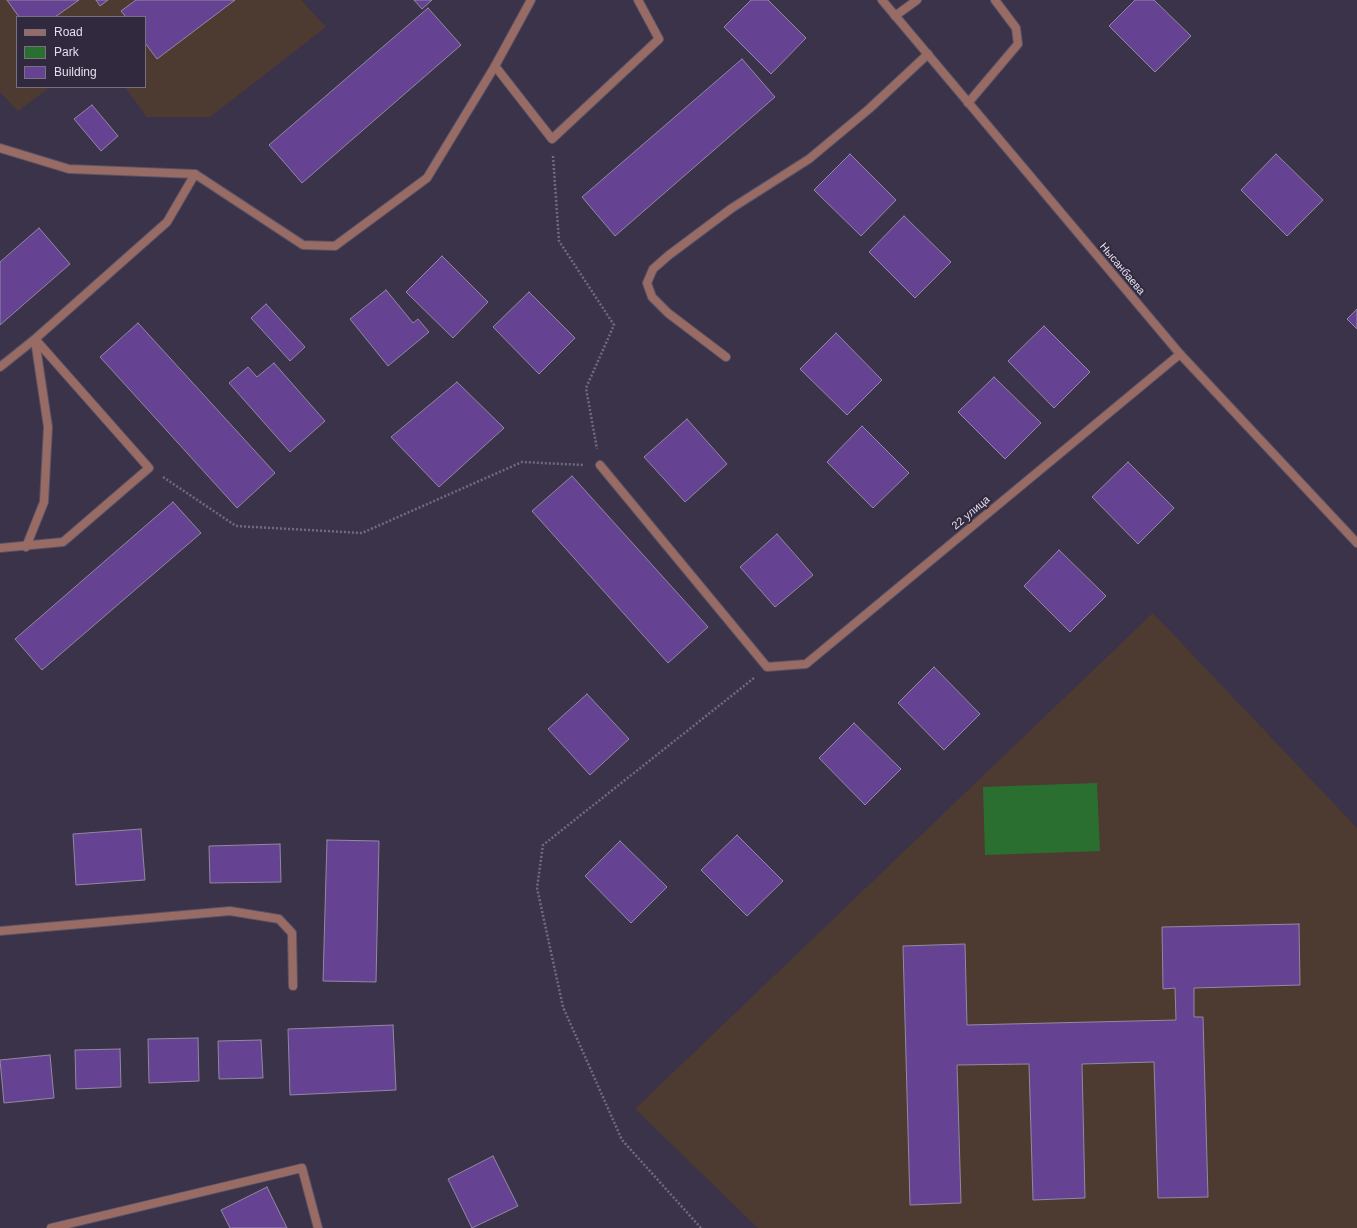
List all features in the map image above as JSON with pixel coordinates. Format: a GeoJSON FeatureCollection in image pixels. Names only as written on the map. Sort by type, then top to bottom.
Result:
{"type":"FeatureCollection","features":[{"type":"Feature","properties":{"kind":"street"},"geometry":{"type":"LineString","coordinates":[[1,150],[69,169],[195,174],[304,245],[335,246],[427,178],[495,66],[531,0]]}},
{"type":"Feature","properties":{"kind":"street"},"geometry":{"type":"LineString","coordinates":[[495,66],[552,139],[659,39],[638,0]]}},
{"type":"Feature","properties":{"kind":"street","name":"Нысанбаева"},"geometry":{"type":"LineString","coordinates":[[882,0],[1180,354],[1357,543]]}},
{"type":"Feature","properties":{"kind":"street"},"geometry":{"type":"LineString","coordinates":[[895,16],[917,0]]}},
{"type":"Feature","properties":{"kind":"street"},"geometry":{"type":"LineString","coordinates":[[968,102],[1018,44],[1016,28],[994,0]]}},
{"type":"Feature","properties":{"kind":"street"},"geometry":{"type":"LineString","coordinates":[[726,357],[668,313],[652,297],[647,283],[653,268],[732,208],[809,159],[869,109],[928,54]]}},
{"type":"Feature","properties":{"kind":"street"},"geometry":{"type":"LineString","coordinates":[[0,367],[35,339],[167,222],[195,174]]}},
{"type":"Feature","properties":{"kind":"street"},"geometry":{"type":"LineString","coordinates":[[0,548],[26,547],[63,542],[149,468],[35,339]]}},
{"type":"Feature","properties":{"kind":"street"},"geometry":{"type":"LineString","coordinates":[[26,547],[44,502],[48,427],[35,339]]}},
{"type":"Feature","properties":{"kind":"street","name":"22 улица"},"geometry":{"type":"LineString","coordinates":[[767,667],[806,664],[1180,354]]}},
{"type":"Feature","properties":{"kind":"street"},"geometry":{"type":"LineString","coordinates":[[600,465],[767,667]]}},
{"type":"Feature","properties":{"kind":"street"},"geometry":{"type":"LineString","coordinates":[[0,931],[230,911],[280,918],[292,933],[293,986]]}},
{"type":"Feature","properties":{"kind":"street"},"geometry":{"type":"LineString","coordinates":[[51,1228],[302,1168],[318,1228]]}},
{"type":"Feature","properties":{"kind":"path"},"geometry":{"type":"LineString","coordinates":[[149,468],[236,526],[362,533],[522,462],[600,465],[586,388],[614,325],[559,241],[552,139]]}},
{"type":"Feature","properties":{"kind":"path"},"geometry":{"type":"LineString","coordinates":[[701,1228],[622,1140],[563,1007],[536,888],[543,845],[767,667]]}},
{"type":"Feature","properties":{"kind":"shaded area"},"geometry":{"type":"Polygon","coordinates":[[[0,0],[301,0],[326,27],[210,117],[147,117],[126,88],[146,88],[146,16],[16,16],[16,88],[49,88],[18,111],[0,92],[0,0]]]}},
{"type":"Feature","properties":{"kind":"shaded area"},"geometry":{"type":"Polygon","coordinates":[[[1153,613],[1357,828],[1357,1228],[758,1228],[635,1109],[1153,613]]]}},
{"type":"Feature","properties":{"kind":"green space"},"geometry":{"type":"Polygon","coordinates":[[[1097,783],[1100,851],[985,855],[983,787],[1097,783]]]}},
{"type":"Feature","properties":{"kind":"building"},"geometry":{"type":"Polygon","coordinates":[[[7,0],[79,0],[56,16],[18,16],[7,0]]]}},
{"type":"Feature","properties":{"kind":"building"},"geometry":{"type":"Polygon","coordinates":[[[96,0],[108,0],[100,6],[96,0]]]}},
{"type":"Feature","properties":{"kind":"building"},"geometry":{"type":"Polygon","coordinates":[[[136,0],[235,0],[157,59],[146,44],[146,16],[125,16],[121,11],[136,0]]]}},
{"type":"Feature","properties":{"kind":"building"},"geometry":{"type":"Polygon","coordinates":[[[414,0],[432,0],[422,9],[414,0]]]}},
{"type":"Feature","properties":{"kind":"building"},"geometry":{"type":"Polygon","coordinates":[[[751,0],[768,0],[806,38],[771,74],[724,27],[751,0]]]}},
{"type":"Feature","properties":{"kind":"building"},"geometry":{"type":"Polygon","coordinates":[[[1135,0],[1154,0],[1191,36],[1155,72],[1109,26],[1135,0]]]}},
{"type":"Feature","properties":{"kind":"building"},"geometry":{"type":"Polygon","coordinates":[[[428,8],[461,45],[302,183],[269,145],[428,8]]]}},
{"type":"Feature","properties":{"kind":"building"},"geometry":{"type":"Polygon","coordinates":[[[742,59],[775,97],[615,236],[582,197],[742,59]]]}},
{"type":"Feature","properties":{"kind":"building"},"geometry":{"type":"Polygon","coordinates":[[[92,105],[118,136],[101,151],[74,119],[92,105]]]}},
{"type":"Feature","properties":{"kind":"building"},"geometry":{"type":"Polygon","coordinates":[[[850,154],[896,200],[861,236],[814,190],[850,154]]]}},
{"type":"Feature","properties":{"kind":"building"},"geometry":{"type":"Polygon","coordinates":[[[1276,154],[1323,200],[1287,236],[1241,190],[1276,154]]]}},
{"type":"Feature","properties":{"kind":"building"},"geometry":{"type":"Polygon","coordinates":[[[904,216],[951,262],[915,298],[869,252],[904,216]]]}},
{"type":"Feature","properties":{"kind":"building"},"geometry":{"type":"Polygon","coordinates":[[[39,228],[70,264],[0,325],[0,262],[39,228]]]}},
{"type":"Feature","properties":{"kind":"building"},"geometry":{"type":"Polygon","coordinates":[[[442,256],[488,302],[453,338],[406,292],[442,256]]]}},
{"type":"Feature","properties":{"kind":"building"},"geometry":{"type":"Polygon","coordinates":[[[386,290],[413,323],[418,319],[429,332],[388,366],[350,319],[386,290]]]}},
{"type":"Feature","properties":{"kind":"building"},"geometry":{"type":"Polygon","coordinates":[[[529,292],[575,338],[539,374],[493,327],[529,292]]]}},
{"type":"Feature","properties":{"kind":"building"},"geometry":{"type":"Polygon","coordinates":[[[266,304],[305,347],[290,361],[251,318],[266,304]]]}},
{"type":"Feature","properties":{"kind":"building"},"geometry":{"type":"Polygon","coordinates":[[[1357,309],[1357,329],[1347,319],[1357,309]]]}},
{"type":"Feature","properties":{"kind":"building"},"geometry":{"type":"Polygon","coordinates":[[[138,323],[275,473],[237,508],[100,357],[138,323]]]}},
{"type":"Feature","properties":{"kind":"building"},"geometry":{"type":"Polygon","coordinates":[[[1044,326],[1090,372],[1054,408],[1008,361],[1044,326]]]}},
{"type":"Feature","properties":{"kind":"building"},"geometry":{"type":"Polygon","coordinates":[[[836,333],[882,380],[847,415],[800,369],[836,333]]]}},
{"type":"Feature","properties":{"kind":"building"},"geometry":{"type":"Polygon","coordinates":[[[274,363],[325,421],[290,452],[229,383],[248,367],[257,377],[274,363]]]}},
{"type":"Feature","properties":{"kind":"building"},"geometry":{"type":"Polygon","coordinates":[[[994,377],[1041,423],[1005,459],[958,412],[994,377]]]}},
{"type":"Feature","properties":{"kind":"building"},"geometry":{"type":"Polygon","coordinates":[[[457,382],[504,428],[439,487],[391,437],[457,382]]]}},
{"type":"Feature","properties":{"kind":"building"},"geometry":{"type":"Polygon","coordinates":[[[687,419],[727,464],[685,502],[644,457],[687,419]]]}},
{"type":"Feature","properties":{"kind":"building"},"geometry":{"type":"Polygon","coordinates":[[[862,426],[909,473],[873,508],[827,462],[862,426]]]}},
{"type":"Feature","properties":{"kind":"building"},"geometry":{"type":"Polygon","coordinates":[[[1128,462],[1174,508],[1138,544],[1092,497],[1128,462]]]}},
{"type":"Feature","properties":{"kind":"building"},"geometry":{"type":"Polygon","coordinates":[[[572,476],[708,627],[668,663],[532,511],[572,476]]]}},
{"type":"Feature","properties":{"kind":"building"},"geometry":{"type":"Polygon","coordinates":[[[173,502],[201,533],[42,670],[15,639],[173,502]]]}},
{"type":"Feature","properties":{"kind":"building"},"geometry":{"type":"Polygon","coordinates":[[[777,534],[813,575],[775,607],[740,567],[777,534]]]}},
{"type":"Feature","properties":{"kind":"building"},"geometry":{"type":"Polygon","coordinates":[[[1059,550],[1106,596],[1070,632],[1024,586],[1059,550]]]}},
{"type":"Feature","properties":{"kind":"building"},"geometry":{"type":"Polygon","coordinates":[[[934,667],[980,714],[944,750],[898,703],[934,667]]]}},
{"type":"Feature","properties":{"kind":"building"},"geometry":{"type":"Polygon","coordinates":[[[587,694],[629,739],[590,775],[548,729],[587,694]]]}},
{"type":"Feature","properties":{"kind":"building"},"geometry":{"type":"Polygon","coordinates":[[[854,723],[901,769],[865,805],[819,758],[854,723]]]}},
{"type":"Feature","properties":{"kind":"building"},"geometry":{"type":"Polygon","coordinates":[[[141,829],[145,880],[76,885],[73,834],[141,829]]]}},
{"type":"Feature","properties":{"kind":"building"},"geometry":{"type":"Polygon","coordinates":[[[737,835],[783,881],[747,916],[701,870],[737,835]]]}},
{"type":"Feature","properties":{"kind":"building"},"geometry":{"type":"Polygon","coordinates":[[[327,840],[379,841],[376,982],[323,981],[327,840]]]}},
{"type":"Feature","properties":{"kind":"building"},"geometry":{"type":"Polygon","coordinates":[[[620,841],[667,887],[631,923],[585,876],[620,841]]]}},
{"type":"Feature","properties":{"kind":"building"},"geometry":{"type":"Polygon","coordinates":[[[280,844],[281,882],[210,883],[209,846],[280,844]]]}},
{"type":"Feature","properties":{"kind":"building"},"geometry":{"type":"Polygon","coordinates":[[[1299,924],[1300,985],[1194,988],[1194,1017],[1203,1017],[1208,1197],[1158,1198],[1154,1062],[1082,1064],[1085,1198],[1033,1200],[1029,1064],[957,1065],[961,1203],[910,1205],[903,946],[965,944],[967,1025],[1176,1020],[1175,988],[1163,989],[1162,927],[1299,924]]]}},
{"type":"Feature","properties":{"kind":"building"},"geometry":{"type":"Polygon","coordinates":[[[393,1025],[396,1090],[290,1095],[288,1029],[393,1025]]]}},
{"type":"Feature","properties":{"kind":"building"},"geometry":{"type":"Polygon","coordinates":[[[198,1038],[199,1081],[149,1083],[148,1039],[198,1038]]]}},
{"type":"Feature","properties":{"kind":"building"},"geometry":{"type":"Polygon","coordinates":[[[261,1040],[263,1078],[219,1079],[218,1041],[261,1040]]]}},
{"type":"Feature","properties":{"kind":"building"},"geometry":{"type":"Polygon","coordinates":[[[120,1049],[121,1087],[76,1089],[75,1050],[120,1049]]]}},
{"type":"Feature","properties":{"kind":"building"},"geometry":{"type":"Polygon","coordinates":[[[50,1055],[54,1098],[4,1103],[0,1060],[50,1055]]]}},
{"type":"Feature","properties":{"kind":"building"},"geometry":{"type":"Polygon","coordinates":[[[493,1156],[518,1206],[472,1228],[448,1179],[493,1156]]]}},
{"type":"Feature","properties":{"kind":"building"},"geometry":{"type":"Polygon","coordinates":[[[267,1187],[287,1228],[230,1228],[221,1210],[267,1187]]]}}]}
